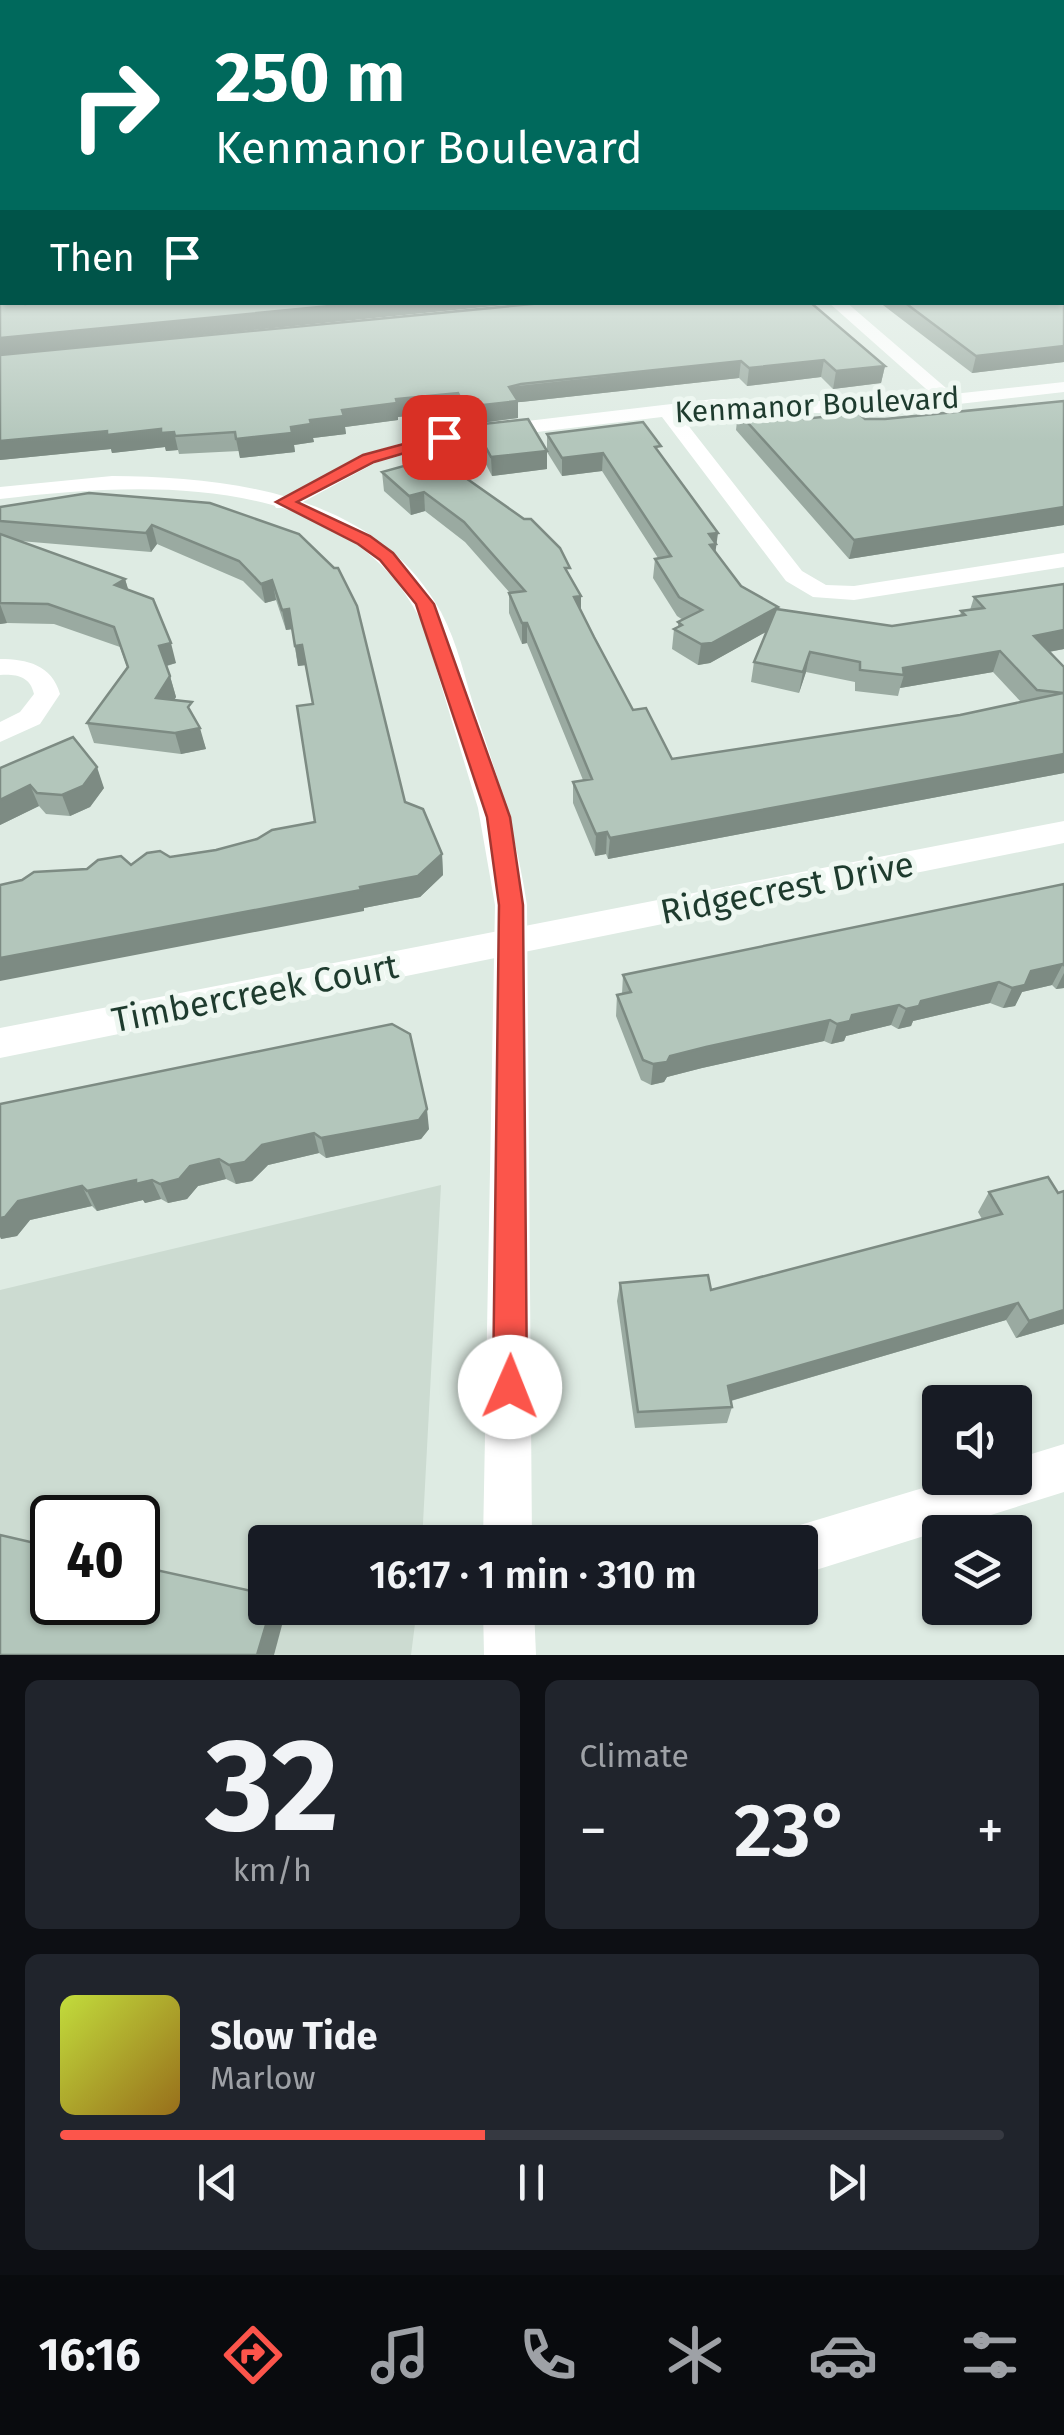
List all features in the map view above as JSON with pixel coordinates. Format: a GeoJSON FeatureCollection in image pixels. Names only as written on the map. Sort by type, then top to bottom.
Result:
{"type":"FeatureCollection","features":[{"type":"Feature","properties":{"kind":"street"},"geometry":{"type":"LineString","coordinates":[[840,305],[952,401]]}},
{"type":"Feature","properties":{"kind":"street","name":"Kenmanor Boulevard"},"geometry":{"type":"LineString","coordinates":[[284,502],[368,458],[444,437],[714,404],[871,408],[1064,387]]}},
{"type":"Feature","properties":{"kind":"street"},"geometry":{"type":"LineString","coordinates":[[666,411],[785,565],[821,592],[854,593],[1064,560]]}},
{"type":"Feature","properties":{"kind":"street"},"geometry":{"type":"LineString","coordinates":[[0,493],[86,482],[162,483],[234,491],[284,502],[346,529],[376,548],[425,604],[498,817],[511,905],[508,1525]]}},
{"type":"Feature","properties":{"kind":"street"},"geometry":{"type":"LineString","coordinates":[[0,667],[26,669],[38,675],[46,684],[47,694],[30,718],[0,733]]}},
{"type":"Feature","properties":{"kind":"street","name":"Ridgecrest Drive"},"geometry":{"type":"LineString","coordinates":[[510,944],[1064,832]]}},
{"type":"Feature","properties":{"kind":"street","name":"Timbercreek Court"},"geometry":{"type":"LineString","coordinates":[[0,1043],[510,944]]}},
{"type":"Feature","properties":{"kind":"street"},"geometry":{"type":"LineString","coordinates":[[818,1544],[1064,1468]]}},
{"type":"Feature","properties":{"kind":"street"},"geometry":{"type":"LineString","coordinates":[[510,1625],[510,1655]]}},
{"type":"Feature","properties":{"kind":"shaded area"},"geometry":{"type":"Polygon","coordinates":[[[441,1185],[423,1525],[248,1525],[248,1625],[415,1625],[411,1655],[0,1655],[0,1290],[441,1185]]]}},
{"type":"Feature","properties":{"kind":"building"},"geometry":{"type":"Polygon","coordinates":[[[0,305],[340,305],[0,338],[0,305]]]}},
{"type":"Feature","properties":{"kind":"building"},"geometry":{"type":"Polygon","coordinates":[[[522,305],[814,305],[885,366],[836,371],[824,360],[749,368],[741,361],[521,384],[509,387],[518,401],[465,407],[458,393],[396,399],[397,403],[342,410],[344,416],[310,420],[311,424],[291,427],[292,433],[236,439],[235,432],[175,436],[174,432],[161,433],[161,429],[0,441],[0,355],[522,305]]]}},
{"type":"Feature","properties":{"kind":"building"},"geometry":{"type":"Polygon","coordinates":[[[908,305],[1064,305],[1064,346],[976,356],[908,305]]]}},
{"type":"Feature","properties":{"kind":"building"},"geometry":{"type":"Polygon","coordinates":[[[1064,401],[1064,507],[854,540],[738,412],[791,406],[804,419],[858,413],[865,419],[885,419],[1064,401]]]}},
{"type":"Feature","properties":{"kind":"building"},"geometry":{"type":"Polygon","coordinates":[[[528,419],[547,451],[491,457],[474,425],[528,419]]]}},
{"type":"Feature","properties":{"kind":"building"},"geometry":{"type":"Polygon","coordinates":[[[643,422],[661,446],[655,447],[718,533],[709,534],[716,544],[710,545],[741,586],[778,607],[712,643],[701,644],[674,629],[682,625],[678,622],[702,610],[679,597],[655,559],[671,556],[603,453],[562,458],[547,434],[643,422]]]}},
{"type":"Feature","properties":{"kind":"building"},"geometry":{"type":"Polygon","coordinates":[[[436,457],[524,519],[531,519],[560,548],[570,568],[565,568],[581,596],[574,597],[594,637],[633,710],[646,708],[672,759],[960,715],[1063,693],[1037,690],[1000,651],[903,668],[904,675],[860,670],[860,662],[810,652],[803,672],[754,662],[776,609],[892,626],[965,615],[961,611],[984,608],[974,597],[1064,584],[1064,630],[1034,636],[1064,667],[1064,754],[610,838],[607,832],[596,834],[573,782],[592,779],[527,623],[522,623],[509,593],[525,591],[464,522],[424,492],[409,496],[382,472],[436,457]]]}},
{"type":"Feature","properties":{"kind":"building"},"geometry":{"type":"Polygon","coordinates":[[[89,493],[210,503],[299,534],[338,568],[357,606],[405,802],[423,809],[442,854],[418,876],[0,958],[0,885],[22,880],[34,872],[87,869],[98,860],[121,856],[131,865],[147,853],[160,851],[170,857],[216,850],[257,839],[272,830],[315,822],[297,706],[313,704],[302,645],[295,646],[289,609],[282,610],[272,580],[261,584],[239,561],[152,525],[146,533],[0,521],[0,507],[89,493]]]}},
{"type":"Feature","properties":{"kind":"building"},"geometry":{"type":"Polygon","coordinates":[[[0,534],[125,579],[115,585],[153,599],[171,643],[159,646],[170,676],[156,698],[192,702],[188,707],[200,728],[175,733],[87,723],[128,667],[114,627],[48,604],[0,603],[0,534]]]}},
{"type":"Feature","properties":{"kind":"building"},"geometry":{"type":"Polygon","coordinates":[[[73,737],[97,767],[83,786],[62,795],[37,793],[30,785],[0,800],[0,768],[73,737]]]}},
{"type":"Feature","properties":{"kind":"building"},"geometry":{"type":"Polygon","coordinates":[[[1064,884],[1064,966],[1031,971],[1025,985],[1012,988],[999,982],[921,1001],[919,1006],[906,1009],[899,1005],[852,1015],[850,1021],[837,1024],[830,1020],[706,1047],[653,1064],[643,1060],[617,995],[631,992],[623,975],[1064,884]]]}},
{"type":"Feature","properties":{"kind":"building"},"geometry":{"type":"Polygon","coordinates":[[[392,1024],[410,1034],[427,1109],[419,1120],[321,1138],[314,1133],[262,1145],[245,1162],[229,1165],[219,1159],[190,1166],[179,1179],[160,1184],[152,1180],[136,1184],[136,1180],[87,1191],[82,1186],[18,1201],[0,1218],[0,1104],[392,1024]]]}},
{"type":"Feature","properties":{"kind":"building"},"geometry":{"type":"Polygon","coordinates":[[[1048,1177],[1058,1193],[1064,1191],[1064,1310],[1029,1321],[1018,1303],[728,1386],[732,1407],[638,1412],[620,1283],[708,1275],[711,1290],[1002,1214],[989,1192],[1048,1177]]]}},
{"type":"Feature","properties":{"kind":"building"},"geometry":{"type":"Polygon","coordinates":[[[0,1535],[30,1542],[30,1625],[160,1625],[160,1571],[248,1590],[248,1625],[266,1625],[257,1655],[0,1655],[0,1535]]]}},
{"type":"Feature","properties":{"kind":"route"},"geometry":{"type":"LineString","coordinates":[[444,437],[368,458],[284,502],[364,540],[386,556],[425,604],[498,817],[511,905],[510,1387]]}}]}
